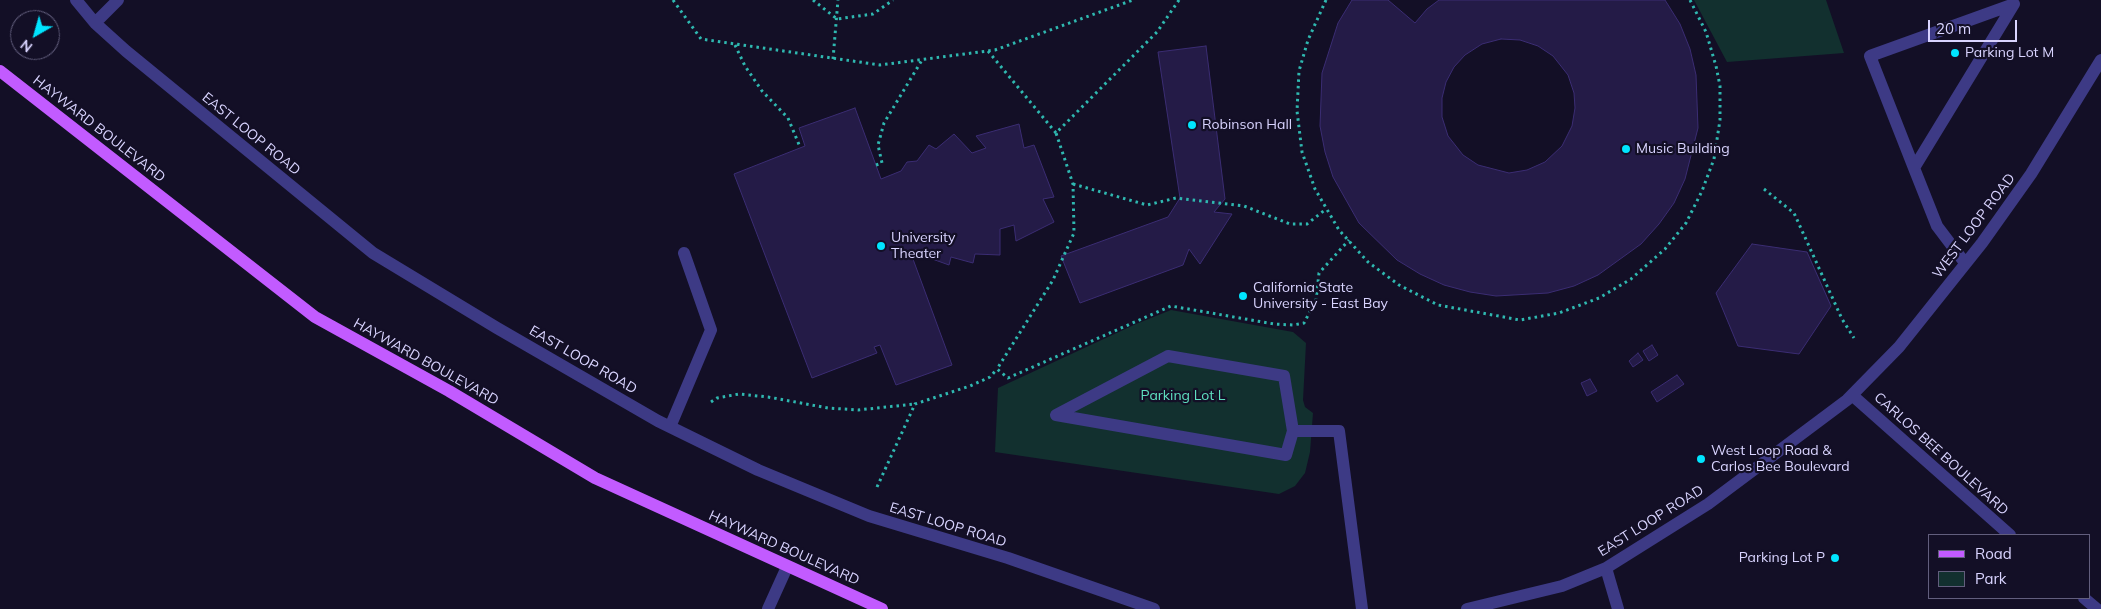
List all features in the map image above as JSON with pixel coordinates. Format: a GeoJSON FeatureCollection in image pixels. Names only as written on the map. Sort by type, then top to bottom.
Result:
{"type":"FeatureCollection","features":[{"type":"Feature","properties":{"kind":"main road","name":"HAYWARD BOULEVARD"},"geometry":{"type":"LineString","coordinates":[[0,71],[315,317],[449,391],[595,478],[882,609]]}},
{"type":"Feature","properties":{"kind":"street","name":"EAST LOOP ROAD"},"geometry":{"type":"LineString","coordinates":[[76,0],[95,22],[126,51],[373,253],[497,328],[670,427],[758,470],[869,516],[1008,558],[1154,609]]}},
{"type":"Feature","properties":{"kind":"street"},"geometry":{"type":"LineString","coordinates":[[95,22],[118,0]]}},
{"type":"Feature","properties":{"kind":"street"},"geometry":{"type":"LineString","coordinates":[[1914,168],[2014,4],[1870,56],[1914,168],[1937,226],[1965,263]]}},
{"type":"Feature","properties":{"kind":"street","name":"WEST LOOP ROAD"},"geometry":{"type":"LineString","coordinates":[[1852,395],[1899,347],[1965,263],[2031,174],[2101,60]]}},
{"type":"Feature","properties":{"kind":"street"},"geometry":{"type":"LineString","coordinates":[[670,427],[711,330],[684,253]]}},
{"type":"Feature","properties":{"kind":"street"},"geometry":{"type":"LineString","coordinates":[[1168,356],[1284,376],[1293,431],[1286,455],[1056,415],[1168,356]]}},
{"type":"Feature","properties":{"kind":"street","name":"EAST LOOP ROAD"},"geometry":{"type":"LineString","coordinates":[[1467,609],[1562,586],[1606,568],[1708,504],[1852,395]]}},
{"type":"Feature","properties":{"kind":"street","name":"CARLOS BEE BOULEVARD"},"geometry":{"type":"LineString","coordinates":[[1852,395],[2009,534]]}},
{"type":"Feature","properties":{"kind":"street"},"geometry":{"type":"LineString","coordinates":[[1293,431],[1339,431],[1362,609]]}},
{"type":"Feature","properties":{"kind":"street"},"geometry":{"type":"LineString","coordinates":[[768,609],[787,567]]}},
{"type":"Feature","properties":{"kind":"street"},"geometry":{"type":"LineString","coordinates":[[1606,568],[1618,609]]}},
{"type":"Feature","properties":{"kind":"street"},"geometry":{"type":"LineString","coordinates":[[2085,599],[2097,609]]}},
{"type":"Feature","properties":{"kind":"path"},"geometry":{"type":"LineString","coordinates":[[673,0],[700,39],[880,65],[988,51],[1133,0]]}},
{"type":"Feature","properties":{"kind":"path"},"geometry":{"type":"LineString","coordinates":[[813,0],[837,19],[873,14],[893,0]]}},
{"type":"Feature","properties":{"kind":"path"},"geometry":{"type":"LineString","coordinates":[[833,59],[838,0]]}},
{"type":"Feature","properties":{"kind":"path"},"geometry":{"type":"LineString","coordinates":[[1056,132],[1157,32],[1178,0]]}},
{"type":"Feature","properties":{"kind":"path"},"geometry":{"type":"LineString","coordinates":[[1326,0],[1308,40],[1299,71],[1297,111],[1302,152],[1315,189],[1326,209],[1348,240],[1368,262],[1400,285],[1438,306],[1520,320],[1560,313],[1599,298],[1631,279],[1665,249],[1686,223],[1702,191],[1714,159],[1720,120],[1720,86],[1706,32],[1690,0]]}},
{"type":"Feature","properties":{"kind":"path"},"geometry":{"type":"LineString","coordinates":[[735,44],[746,66],[762,90],[788,118],[800,147]]}},
{"type":"Feature","properties":{"kind":"path"},"geometry":{"type":"LineString","coordinates":[[711,402],[717,398],[739,394],[768,397],[828,408],[858,410],[915,404],[990,378],[998,369],[1063,261],[1074,233],[1073,184],[1056,132],[988,51]]}},
{"type":"Feature","properties":{"kind":"path"},"geometry":{"type":"LineString","coordinates":[[876,165],[882,163],[878,144],[884,123],[922,60]]}},
{"type":"Feature","properties":{"kind":"path"},"geometry":{"type":"LineString","coordinates":[[1073,184],[1148,205],[1176,198],[1244,206],[1290,224],[1307,224],[1326,209]]}},
{"type":"Feature","properties":{"kind":"path"},"geometry":{"type":"LineString","coordinates":[[1764,189],[1794,213],[1842,319],[1854,338]]}},
{"type":"Feature","properties":{"kind":"path"},"geometry":{"type":"LineString","coordinates":[[998,369],[1008,378],[1172,306],[1274,324],[1292,325],[1304,323],[1312,312],[1316,300],[1319,273],[1348,240]]}},
{"type":"Feature","properties":{"kind":"path"},"geometry":{"type":"LineString","coordinates":[[877,487],[915,404]]}},
{"type":"Feature","properties":{"kind":"green space"},"geometry":{"type":"Polygon","coordinates":[[[1694,0],[1826,0],[1844,53],[1727,62],[1694,0]]]}},
{"type":"Feature","properties":{"kind":"green space","name":"Parking Lot L"},"geometry":{"type":"Polygon","coordinates":[[[1171,310],[1293,332],[1306,343],[1303,400],[1305,407],[1313,413],[1310,452],[1305,473],[1295,486],[1279,494],[995,452],[998,388],[1136,324],[1171,310]]]}},
{"type":"Feature","properties":{"kind":"building","name":"Music Building"},"geometry":{"type":"Polygon","coordinates":[[[1352,0],[1388,0],[1415,23],[1427,9],[1439,0],[1665,0],[1680,24],[1690,49],[1696,75],[1698,128],[1685,179],[1674,203],[1641,244],[1598,275],[1574,286],[1548,293],[1496,296],[1444,285],[1420,274],[1397,260],[1359,223],[1333,177],[1325,152],[1320,126],[1322,73],[1338,23],[1352,0]],[[1501,39],[1482,44],[1465,55],[1454,67],[1446,82],[1442,98],[1442,117],[1448,136],[1463,155],[1478,165],[1509,173],[1527,170],[1545,162],[1562,146],[1572,126],[1575,108],[1574,93],[1568,75],[1553,56],[1538,46],[1520,40],[1501,39]]]}},
{"type":"Feature","properties":{"kind":"building","name":"Robinson Hall"},"geometry":{"type":"Polygon","coordinates":[[[1206,46],[1225,199],[1214,212],[1232,214],[1200,264],[1189,249],[1183,265],[1080,303],[1061,256],[1168,217],[1180,198],[1158,52],[1206,46]]]}},
{"type":"Feature","properties":{"kind":"building","name":"University Theater"},"geometry":{"type":"Polygon","coordinates":[[[855,108],[881,179],[901,171],[907,162],[917,161],[929,145],[936,149],[954,134],[972,153],[986,148],[976,136],[1019,124],[1024,148],[1034,145],[1054,197],[1043,199],[1054,222],[1016,241],[1014,225],[1000,229],[1000,255],[975,254],[973,263],[951,257],[949,265],[910,251],[952,365],[896,385],[880,345],[874,347],[877,353],[812,378],[734,174],[805,146],[799,128],[855,108]]]}},
{"type":"Feature","properties":{"kind":"building"},"geometry":{"type":"Polygon","coordinates":[[[1752,244],[1807,252],[1831,306],[1799,354],[1738,346],[1716,293],[1752,244]]]}},
{"type":"Feature","properties":{"kind":"building"},"geometry":{"type":"Polygon","coordinates":[[[1652,345],[1658,355],[1649,361],[1643,351],[1652,345]]]}},
{"type":"Feature","properties":{"kind":"building"},"geometry":{"type":"Polygon","coordinates":[[[1638,353],[1643,360],[1633,367],[1629,361],[1638,353]]]}},
{"type":"Feature","properties":{"kind":"building"},"geometry":{"type":"Polygon","coordinates":[[[1677,375],[1684,384],[1657,402],[1651,392],[1677,375]]]}},
{"type":"Feature","properties":{"kind":"building"},"geometry":{"type":"Polygon","coordinates":[[[1590,379],[1597,391],[1587,396],[1581,383],[1590,379]]]}},
{"type":"Feature","properties":{"kind":"place","name":"Parking Lot M"},"geometry":{"type":"Point","coordinates":[1955,53]}},
{"type":"Feature","properties":{"kind":"place","name":"Robinson Hall"},"geometry":{"type":"Point","coordinates":[1192,125]}},
{"type":"Feature","properties":{"kind":"place","name":"Music Building"},"geometry":{"type":"Point","coordinates":[1626,149]}},
{"type":"Feature","properties":{"kind":"place","name":"University Theater"},"geometry":{"type":"Point","coordinates":[881,246]}},
{"type":"Feature","properties":{"kind":"place","name":"California State University - East Bay"},"geometry":{"type":"Point","coordinates":[1243,296]}},
{"type":"Feature","properties":{"kind":"place","name":"West Loop Road & Carlos Bee Boulevard"},"geometry":{"type":"Point","coordinates":[1701,459]}},
{"type":"Feature","properties":{"kind":"place","name":"Parking Lot P"},"geometry":{"type":"Point","coordinates":[1835,558]}}]}
